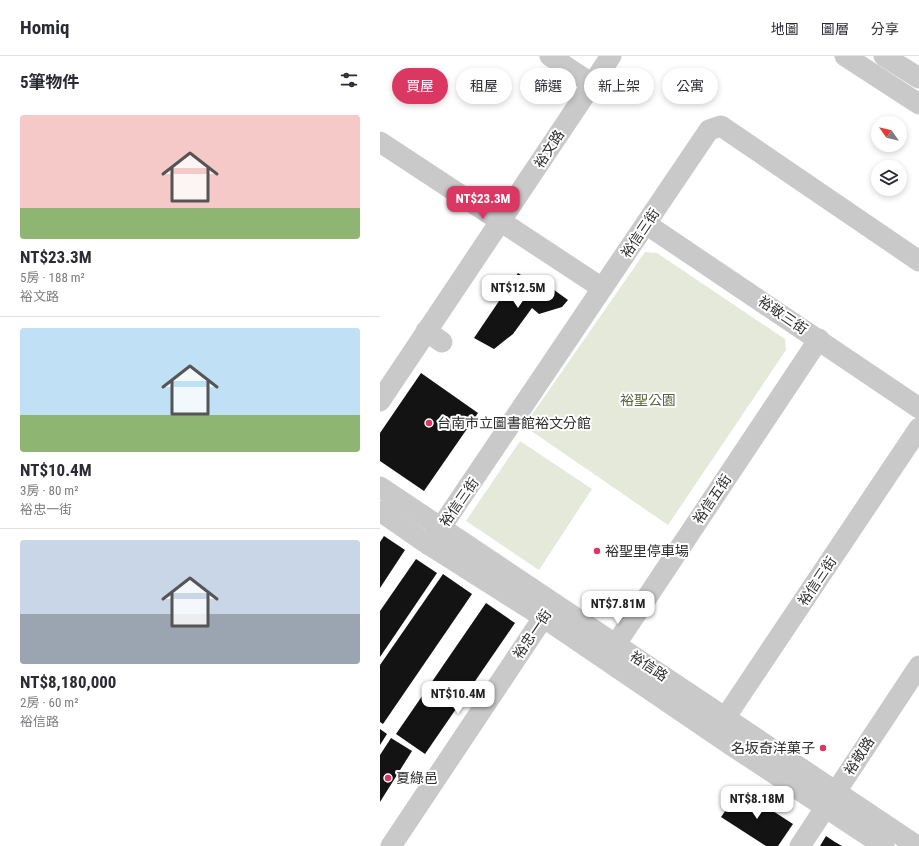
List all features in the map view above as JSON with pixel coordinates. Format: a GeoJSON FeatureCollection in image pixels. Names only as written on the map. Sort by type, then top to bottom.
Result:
{"type":"FeatureCollection","features":[{"type":"Feature","properties":{"kind":"street"},"geometry":{"type":"LineString","coordinates":[[550,56],[584,79]]}},
{"type":"Feature","properties":{"kind":"street","name":"裕文路"},"geometry":{"type":"LineString","coordinates":[[603,68],[611,56]]}},
{"type":"Feature","properties":{"kind":"street"},"geometry":{"type":"LineString","coordinates":[[845,56],[919,104]]}},
{"type":"Feature","properties":{"kind":"street"},"geometry":{"type":"LineString","coordinates":[[884,56],[919,78]]}},
{"type":"Feature","properties":{"kind":"street","name":"裕文路"},"geometry":{"type":"LineString","coordinates":[[380,401],[434,337],[501,222],[584,96]]}},
{"type":"Feature","properties":{"kind":"street","name":"裕信三街"},"geometry":{"type":"LineString","coordinates":[[435,536],[709,130],[720,126],[919,261]]}},
{"type":"Feature","properties":{"kind":"street"},"geometry":{"type":"LineString","coordinates":[[380,142],[602,288]]}},
{"type":"Feature","properties":{"kind":"street","name":"裕敬三街"},"geometry":{"type":"LineString","coordinates":[[646,224],[819,339],[882,385],[919,408]]}},
{"type":"Feature","properties":{"kind":"street","name":"裕信五街"},"geometry":{"type":"LineString","coordinates":[[611,652],[819,339]]}},
{"type":"Feature","properties":{"kind":"street","name":"裕信三街"},"geometry":{"type":"LineString","coordinates":[[719,726],[919,428]]}},
{"type":"Feature","properties":{"kind":"street","name":"裕信路"},"geometry":{"type":"LineString","coordinates":[[380,487],[435,536],[611,652],[719,726],[831,799],[917,846]]}},
{"type":"Feature","properties":{"kind":"street","name":"裕信路"},"geometry":{"type":"LineString","coordinates":[[380,511],[435,536]]}},
{"type":"Feature","properties":{"kind":"street","name":"裕忠一街"},"geometry":{"type":"LineString","coordinates":[[391,846],[548,610]]}},
{"type":"Feature","properties":{"kind":"street","name":"裕敬路"},"geometry":{"type":"LineString","coordinates":[[800,846],[831,799],[912,693],[919,666]]}},
{"type":"Feature","properties":{"kind":"street","name":"裕信路"},"geometry":{"type":"LineString","coordinates":[[831,799],[884,846]]}},
{"type":"Feature","properties":{"kind":"green space","name":"裕聖公園"},"geometry":{"type":"Polygon","coordinates":[[[645,252],[657,253],[785,339],[786,350],[668,525],[524,426],[645,252]]]}},
{"type":"Feature","properties":{"kind":"green space"},"geometry":{"type":"Polygon","coordinates":[[[520,441],[592,489],[539,570],[466,521],[520,441]]]}},
{"type":"Feature","properties":{"kind":"building"},"geometry":{"type":"Polygon","coordinates":[[[518,273],[536,285],[539,279],[568,300],[562,307],[539,314],[532,308],[513,334],[494,349],[474,338],[518,273]]]}},
{"type":"Feature","properties":{"kind":"building","name":"台南市立圖書館裕文分館"},"geometry":{"type":"Polygon","coordinates":[[[421,373],[478,413],[424,491],[380,461],[380,433],[421,373]]]}},
{"type":"Feature","properties":{"kind":"building"},"geometry":{"type":"Polygon","coordinates":[[[384,536],[405,550],[380,588],[380,542],[384,536]]]}},
{"type":"Feature","properties":{"kind":"building"},"geometry":{"type":"Polygon","coordinates":[[[416,559],[437,573],[380,657],[380,611],[416,559]]]}},
{"type":"Feature","properties":{"kind":"building"},"geometry":{"type":"Polygon","coordinates":[[[443,574],[472,594],[383,724],[380,722],[380,665],[443,574]]]}},
{"type":"Feature","properties":{"kind":"building"},"geometry":{"type":"Polygon","coordinates":[[[486,603],[515,623],[425,754],[396,734],[486,603]]]}},
{"type":"Feature","properties":{"kind":"building","name":"夏綠邑"},"geometry":{"type":"Polygon","coordinates":[[[380,729],[387,734],[380,745],[380,729]]]}},
{"type":"Feature","properties":{"kind":"building","name":"夏綠邑"},"geometry":{"type":"Polygon","coordinates":[[[391,738],[412,751],[380,802],[380,755],[391,738]]]}},
{"type":"Feature","properties":{"kind":"building"},"geometry":{"type":"Polygon","coordinates":[[[740,790],[793,824],[778,846],[766,846],[721,817],[740,790]]]}},
{"type":"Feature","properties":{"kind":"building"},"geometry":{"type":"Polygon","coordinates":[[[826,836],[835,842],[842,846],[820,846],[826,836]]]}},
{"type":"Feature","properties":{"kind":"place","name":"台南市立圖書館裕文分館"},"geometry":{"type":"Point","coordinates":[429,423]}},
{"type":"Feature","properties":{"kind":"place","name":"裕聖里停車場"},"geometry":{"type":"Point","coordinates":[597,551]}},
{"type":"Feature","properties":{"kind":"place","name":"名坂奇洋菓子"},"geometry":{"type":"Point","coordinates":[823,748]}},
{"type":"Feature","properties":{"kind":"place","name":"夏綠邑"},"geometry":{"type":"Point","coordinates":[388,778]}}]}
